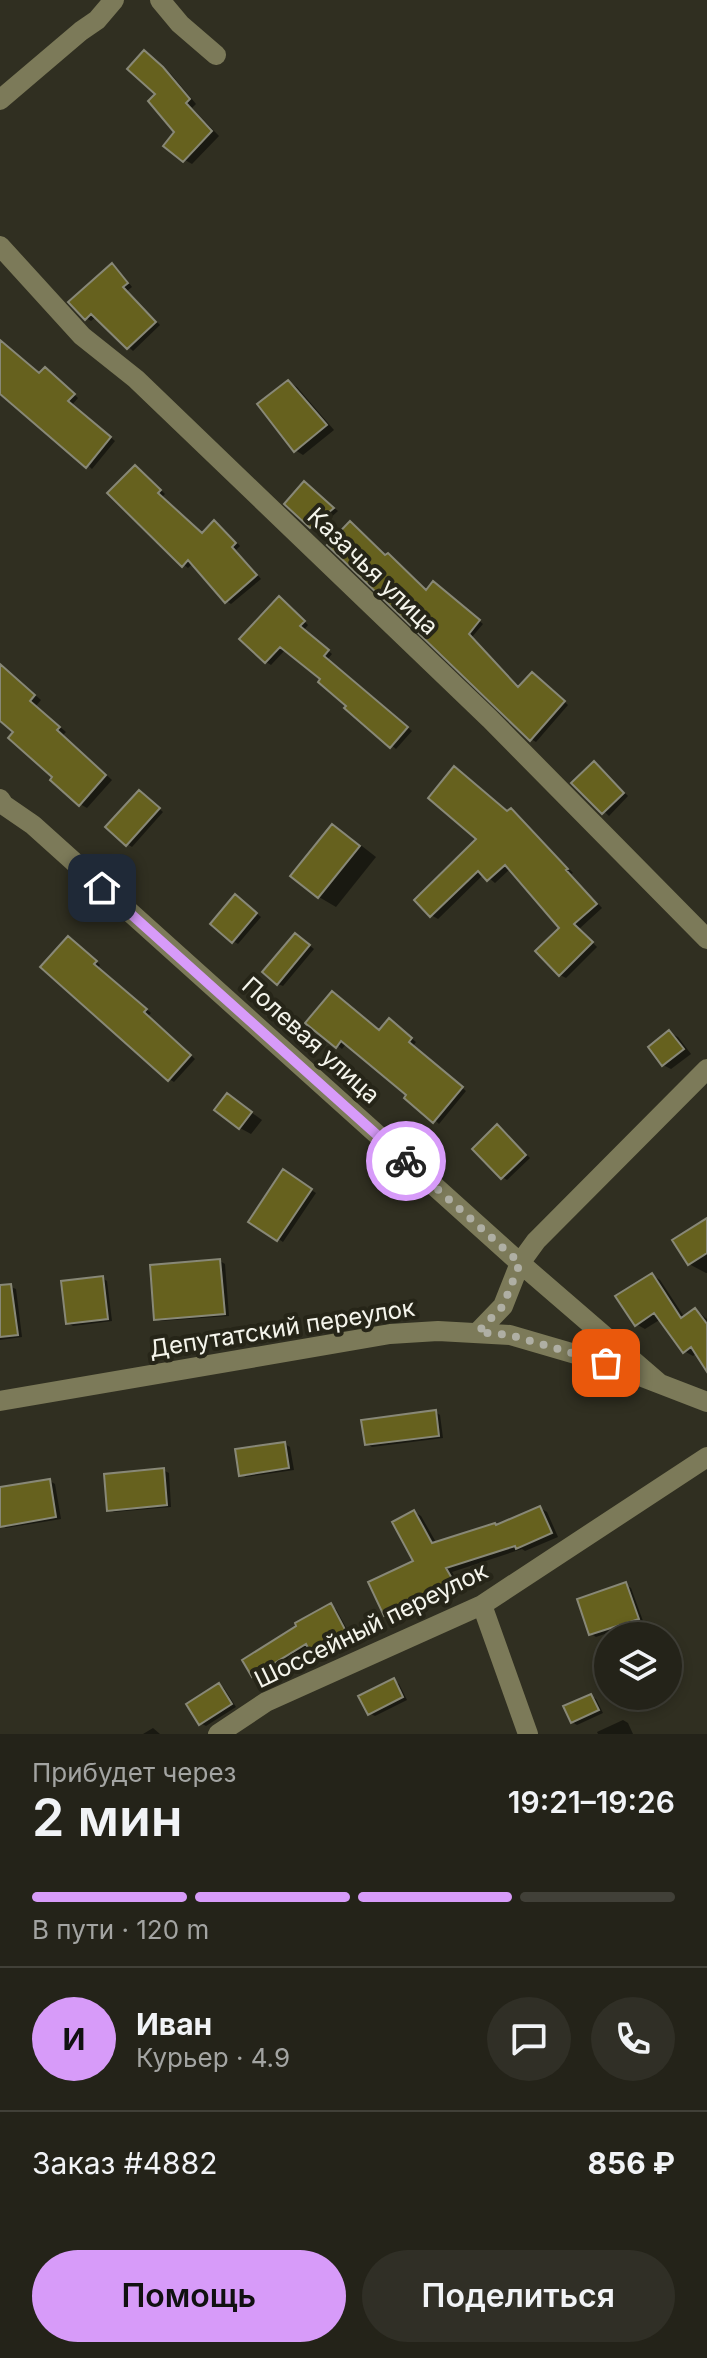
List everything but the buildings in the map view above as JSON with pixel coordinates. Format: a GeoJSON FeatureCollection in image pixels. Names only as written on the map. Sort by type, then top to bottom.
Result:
{"type":"FeatureCollection","features":[{"type":"Feature","properties":{"kind":"street"},"geometry":{"type":"LineString","coordinates":[[0,100],[97,20],[114,0]]}},
{"type":"Feature","properties":{"kind":"street"},"geometry":{"type":"LineString","coordinates":[[160,0],[180,24],[216,55]]}},
{"type":"Feature","properties":{"kind":"street","name":"Казачья улица"},"geometry":{"type":"LineString","coordinates":[[0,246],[82,336],[136,379],[490,719],[707,939]]}},
{"type":"Feature","properties":{"kind":"street","name":"Полевая улица"},"geometry":{"type":"LineString","coordinates":[[1,805],[33,825],[520,1263],[659,1383]]}},
{"type":"Feature","properties":{"kind":"street"},"geometry":{"type":"LineString","coordinates":[[478,1332],[503,1306],[520,1263],[536,1241],[707,1069]]}},
{"type":"Feature","properties":{"kind":"street","name":"Депутатский переулок"},"geometry":{"type":"LineString","coordinates":[[0,1401],[390,1334],[438,1331],[510,1335],[545,1344],[707,1402]]}},
{"type":"Feature","properties":{"kind":"street","name":"Шоссейный переулок"},"geometry":{"type":"LineString","coordinates":[[218,1734],[266,1702],[482,1605],[707,1455]]}},
{"type":"Feature","properties":{"kind":"street"},"geometry":{"type":"LineString","coordinates":[[482,1605],[528,1734]]}},
{"type":"Feature","properties":{"kind":"way so far"},"geometry":{"type":"LineString","coordinates":[[406,1161],[520,1263],[503,1306],[478,1332],[510,1335],[606,1363]]}},
{"type":"Feature","properties":{"kind":"route"},"geometry":{"type":"LineString","coordinates":[[102,888],[406,1161]]}}]}
